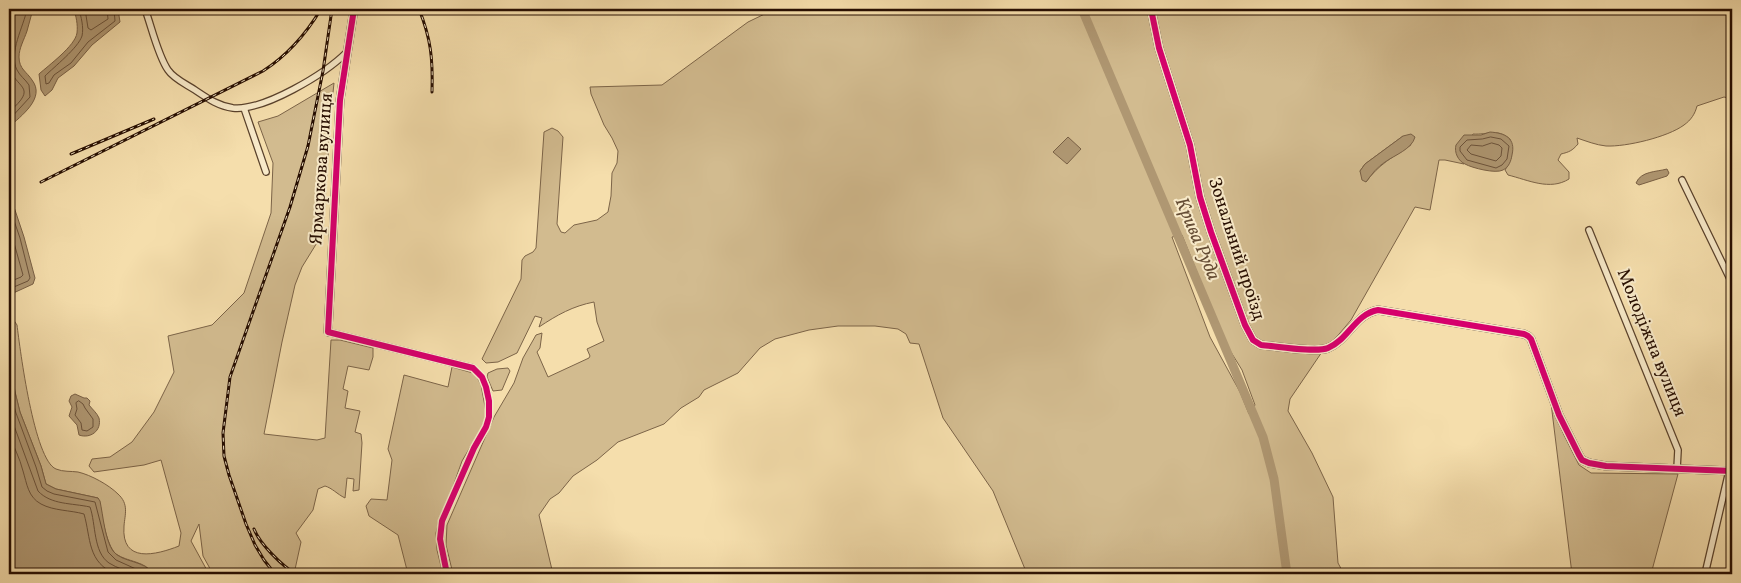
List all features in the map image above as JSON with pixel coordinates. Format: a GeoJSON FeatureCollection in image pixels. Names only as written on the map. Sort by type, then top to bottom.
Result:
{"type":"FeatureCollection","features":[{"type":"Feature","properties":{"kind":"street"},"geometry":{"type":"LineString","coordinates":[[145,9],[169,72],[213,102],[232,108],[244,108],[262,104],[300,85],[339,60],[347,52]]}},
{"type":"Feature","properties":{"kind":"street","name":"Ярмаркова вулиця"},"geometry":{"type":"LineString","coordinates":[[328,332],[340,100],[354,9]]}},
{"type":"Feature","properties":{"kind":"street","name":"Зональний проїзд"},"geometry":{"type":"LineString","coordinates":[[1151,9],[1159,48],[1190,145],[1202,206],[1238,310],[1255,343],[1270,346],[1326,349],[1336,343],[1363,316],[1378,310],[1528,336],[1566,433],[1585,462],[1606,466],[1677,469]]}},
{"type":"Feature","properties":{"kind":"street"},"geometry":{"type":"LineString","coordinates":[[244,108],[266,172]]}},
{"type":"Feature","properties":{"kind":"street"},"geometry":{"type":"LineString","coordinates":[[1682,180],[1732,283]]}},
{"type":"Feature","properties":{"kind":"street","name":"Молодіжна вулиця"},"geometry":{"type":"LineString","coordinates":[[1589,230],[1678,450],[1677,469]]}},
{"type":"Feature","properties":{"kind":"street"},"geometry":{"type":"LineString","coordinates":[[328,332],[473,368],[482,377],[489,401],[489,417],[442,522],[440,538],[447,574]]}},
{"type":"Feature","properties":{"kind":"street"},"geometry":{"type":"LineString","coordinates":[[1677,469],[1731,471],[1705,574]]}},
{"type":"Feature","properties":{"kind":"shaded area"},"geometry":{"type":"Polygon","coordinates":[[[775,9],[1732,9],[1732,99],[1724,97],[1697,106],[1692,117],[1684,125],[1668,133],[1646,140],[1624,145],[1606,146],[1577,138],[1578,144],[1570,151],[1561,154],[1558,160],[1569,172],[1569,179],[1554,184],[1539,183],[1508,175],[1505,170],[1511,156],[1510,139],[1497,133],[1473,134],[1458,156],[1464,164],[1439,160],[1430,210],[1415,207],[1351,320],[1334,340],[1326,346],[1290,399],[1288,411],[1312,453],[1333,497],[1338,563],[1344,574],[1027,574],[993,491],[943,418],[919,344],[910,343],[906,334],[898,329],[875,326],[838,326],[809,330],[775,339],[760,348],[738,373],[704,390],[699,397],[681,408],[664,424],[618,442],[597,460],[573,476],[559,493],[550,499],[539,515],[553,574],[453,574],[446,545],[447,525],[494,417],[514,383],[523,358],[536,335],[542,333],[540,348],[537,352],[548,377],[589,358],[587,349],[604,341],[597,322],[594,302],[565,312],[539,327],[542,318],[535,316],[517,353],[498,362],[486,363],[482,359],[521,279],[522,260],[536,248],[544,132],[552,128],[563,137],[557,224],[561,232],[565,233],[574,225],[597,220],[608,212],[612,173],[617,163],[618,151],[604,125],[590,87],[662,85],[748,22],[775,9]],[[1403,136],[1365,164],[1360,171],[1366,182],[1381,166],[1411,145],[1403,136]],[[1182,235],[1172,237],[1210,337],[1240,392],[1249,414],[1255,405],[1242,370],[1226,344],[1182,235]]]}},
{"type":"Feature","properties":{"kind":"shaded area"},"geometry":{"type":"Polygon","coordinates":[[[334,83],[323,233],[302,267],[295,285],[264,434],[317,440],[325,438],[331,340],[340,340],[373,348],[373,357],[369,370],[348,366],[343,389],[348,391],[345,408],[360,411],[355,432],[361,434],[362,443],[359,490],[353,491],[354,479],[347,478],[345,498],[325,486],[318,489],[313,510],[296,533],[301,542],[294,574],[213,574],[203,556],[199,524],[191,541],[209,574],[153,574],[141,564],[120,557],[112,550],[102,519],[98,498],[56,489],[46,484],[20,412],[15,392],[9,356],[9,320],[13,319],[17,325],[29,403],[41,446],[48,461],[56,469],[83,473],[94,478],[118,494],[125,505],[125,538],[128,546],[134,551],[142,554],[151,554],[179,546],[181,533],[161,460],[144,465],[94,472],[89,466],[92,459],[110,457],[132,442],[154,412],[174,372],[168,336],[212,325],[244,293],[271,213],[273,163],[258,122],[278,116],[334,83]]]}},
{"type":"Feature","properties":{"kind":"shaded area"},"geometry":{"type":"Polygon","coordinates":[[[452,367],[473,373],[477,377],[481,385],[486,412],[485,422],[462,461],[440,517],[436,533],[437,550],[443,574],[432,574],[431,571],[426,572],[422,569],[413,574],[408,574],[398,535],[369,516],[366,506],[371,499],[387,500],[392,460],[388,449],[404,375],[448,387],[452,367]]]}},
{"type":"Feature","properties":{"kind":"shaded area"},"geometry":{"type":"Polygon","coordinates":[[[508,368],[510,371],[502,390],[493,391],[487,377],[488,373],[497,369],[508,368]]]}},
{"type":"Feature","properties":{"kind":"shaded area"},"geometry":{"type":"Polygon","coordinates":[[[1551,403],[1579,465],[1591,473],[1678,474],[1651,574],[1572,574],[1551,403]]]}},
{"type":"Feature","properties":{"kind":"water"},"geometry":{"type":"Polygon","coordinates":[[[9,9],[33,9],[21,47],[19,61],[36,87],[36,93],[30,106],[9,127],[9,9]]]}},
{"type":"Feature","properties":{"kind":"water"},"geometry":{"type":"Polygon","coordinates":[[[74,9],[118,9],[120,22],[92,45],[74,66],[58,78],[52,90],[45,96],[41,90],[39,74],[72,44],[77,33],[74,9]]]}},
{"type":"Feature","properties":{"kind":"water"},"geometry":{"type":"Polygon","coordinates":[[[1490,132],[1505,135],[1511,141],[1513,149],[1507,167],[1500,171],[1490,171],[1473,167],[1460,161],[1456,153],[1456,145],[1464,135],[1481,135],[1490,132]]]}},
{"type":"Feature","properties":{"kind":"water"},"geometry":{"type":"Polygon","coordinates":[[[1411,134],[1415,137],[1410,145],[1380,166],[1366,182],[1362,180],[1360,171],[1365,164],[1403,136],[1411,134]]]}},
{"type":"Feature","properties":{"kind":"water"},"geometry":{"type":"Polygon","coordinates":[[[1068,137],[1081,149],[1067,164],[1053,152],[1068,137]]]}},
{"type":"Feature","properties":{"kind":"water"},"geometry":{"type":"Polygon","coordinates":[[[1667,169],[1669,173],[1667,176],[1639,185],[1636,183],[1645,174],[1667,169]]]}},
{"type":"Feature","properties":{"kind":"water"},"geometry":{"type":"Polygon","coordinates":[[[9,192],[35,278],[33,284],[9,295],[9,192]]]}},
{"type":"Feature","properties":{"kind":"water"},"geometry":{"type":"Polygon","coordinates":[[[9,356],[20,412],[46,484],[56,489],[98,498],[106,534],[113,551],[122,558],[145,566],[153,574],[9,574],[9,356]]]}},
{"type":"Feature","properties":{"kind":"water"},"geometry":{"type":"Polygon","coordinates":[[[75,394],[90,401],[89,405],[99,418],[99,427],[91,435],[79,435],[77,425],[69,416],[72,407],[69,401],[71,396],[75,394]]]}},
{"type":"Feature","properties":{"kind":"waterway","name":"Крива Руда"},"geometry":{"type":"LineString","coordinates":[[1082,9],[1263,437],[1274,479],[1287,574]]}},
{"type":"Feature","properties":{"kind":"railway"},"geometry":{"type":"LineString","coordinates":[[41,182],[263,71],[296,43],[321,9]]}},
{"type":"Feature","properties":{"kind":"railway"},"geometry":{"type":"LineString","coordinates":[[275,574],[255,545],[246,524],[224,456],[223,433],[230,377],[290,207],[308,146],[323,71],[332,9]]}},
{"type":"Feature","properties":{"kind":"railway"},"geometry":{"type":"LineString","coordinates":[[419,9],[430,49],[432,92]]}},
{"type":"Feature","properties":{"kind":"railway"},"geometry":{"type":"LineString","coordinates":[[71,154],[154,119]]}},
{"type":"Feature","properties":{"kind":"railway"},"geometry":{"type":"LineString","coordinates":[[254,529],[272,554],[284,566],[296,574]]}},
{"type":"Feature","properties":{"kind":"cycle path"},"geometry":{"type":"LineString","coordinates":[[354,9],[340,100],[328,332],[473,368],[482,377],[489,401],[489,417],[442,521],[440,539],[447,574]]}},
{"type":"Feature","properties":{"kind":"cycle path"},"geometry":{"type":"LineString","coordinates":[[1151,9],[1159,48],[1190,145],[1200,197],[1245,325],[1253,340],[1261,345],[1286,348],[1305,350],[1328,348],[1341,339],[1363,316],[1378,310],[1524,334],[1531,339],[1559,415],[1582,460],[1606,466],[1732,471]]}}]}
